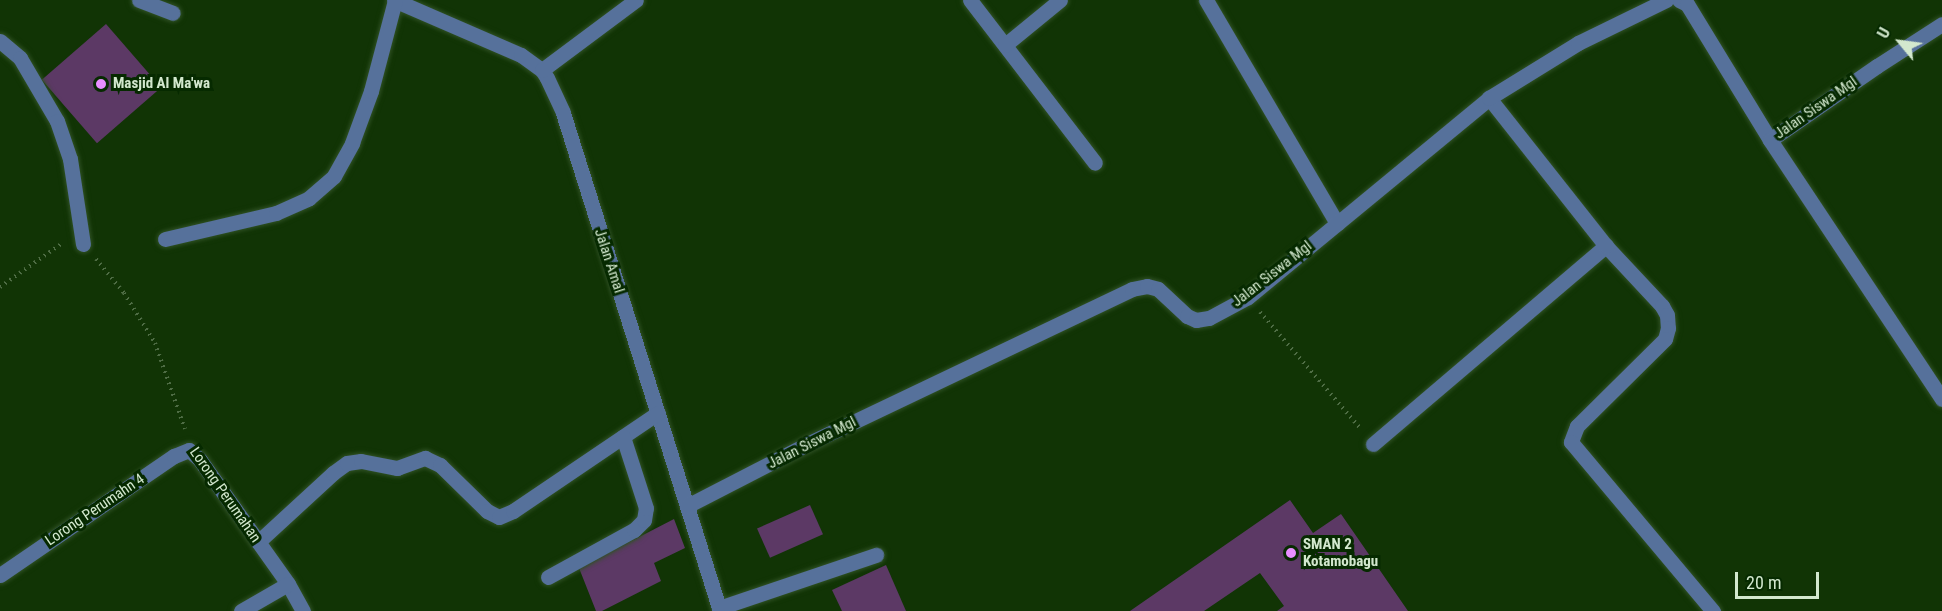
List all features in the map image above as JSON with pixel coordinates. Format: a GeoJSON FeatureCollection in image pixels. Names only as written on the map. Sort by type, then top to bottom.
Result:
{"type":"FeatureCollection","features":[{"type":"Feature","properties":{"kind":"street"},"geometry":{"type":"LineString","coordinates":[[139,0],[173,13]]}},
{"type":"Feature","properties":{"kind":"street"},"geometry":{"type":"LineString","coordinates":[[165,239],[276,213],[309,198],[334,176],[352,144],[371,90],[394,0],[521,55],[542,70],[636,0]]}},
{"type":"Feature","properties":{"kind":"street"},"geometry":{"type":"LineString","coordinates":[[970,0],[1095,163]]}},
{"type":"Feature","properties":{"kind":"street"},"geometry":{"type":"LineString","coordinates":[[1005,45],[1060,0]]}},
{"type":"Feature","properties":{"kind":"street"},"geometry":{"type":"LineString","coordinates":[[1206,0],[1337,224]]}},
{"type":"Feature","properties":{"kind":"street","name":"Jalan Siswa Mgl"},"geometry":{"type":"LineString","coordinates":[[687,506],[806,445],[1132,289],[1147,286],[1158,289],[1168,296],[1186,316],[1196,320],[1209,318],[1248,297],[1489,98],[1578,43],[1666,0]]}},
{"type":"Feature","properties":{"kind":"street","name":"Jalan Siswa Mgl"},"geometry":{"type":"LineString","coordinates":[[1679,0],[1686,4],[1770,140],[1942,24]]}},
{"type":"Feature","properties":{"kind":"street"},"geometry":{"type":"LineString","coordinates":[[0,41],[20,58],[57,121],[70,159],[83,244]]}},
{"type":"Feature","properties":{"kind":"street","name":"Jalan Amal"},"geometry":{"type":"LineString","coordinates":[[542,70],[563,114],[720,609]]}},
{"type":"Feature","properties":{"kind":"street"},"geometry":{"type":"LineString","coordinates":[[1489,98],[1606,246],[1662,306],[1667,315],[1668,328],[1665,339],[1577,426],[1571,442],[1713,611]]}},
{"type":"Feature","properties":{"kind":"street"},"geometry":{"type":"LineString","coordinates":[[1770,140],[1942,399]]}},
{"type":"Feature","properties":{"kind":"street"},"geometry":{"type":"LineString","coordinates":[[1373,444],[1606,246]]}},
{"type":"Feature","properties":{"kind":"street"},"geometry":{"type":"LineString","coordinates":[[258,542],[346,464],[361,461],[397,468],[425,458],[440,465],[487,511],[499,517],[513,511],[658,414]]}},
{"type":"Feature","properties":{"kind":"street"},"geometry":{"type":"LineString","coordinates":[[548,577],[634,530],[644,520],[646,508],[623,437]]}},
{"type":"Feature","properties":{"kind":"street","name":"Lorong Perumahn 4"},"geometry":{"type":"LineString","coordinates":[[0,575],[174,456],[183,451],[192,452]]}},
{"type":"Feature","properties":{"kind":"street","name":"Lorong Perumahan"},"geometry":{"type":"LineString","coordinates":[[192,452],[288,584],[303,611]]}},
{"type":"Feature","properties":{"kind":"street"},"geometry":{"type":"LineString","coordinates":[[720,609],[876,555]]}},
{"type":"Feature","properties":{"kind":"street"},"geometry":{"type":"LineString","coordinates":[[241,611],[288,584]]}},
{"type":"Feature","properties":{"kind":"path"},"geometry":{"type":"LineString","coordinates":[[0,287],[70,237],[83,244]]}},
{"type":"Feature","properties":{"kind":"path","name":"Lorong Perumahan"},"geometry":{"type":"LineString","coordinates":[[83,244],[124,292],[155,343],[192,452]]}},
{"type":"Feature","properties":{"kind":"path"},"geometry":{"type":"LineString","coordinates":[[1248,297],[1373,444]]}},
{"type":"Feature","properties":{"kind":"building","name":"Masjid Al Ma'wa"},"geometry":{"type":"Polygon","coordinates":[[[106,24],[161,87],[97,143],[42,80],[106,24]]]}},
{"type":"Feature","properties":{"kind":"building","name":"SMAN 2 Kotamobagu"},"geometry":{"type":"Polygon","coordinates":[[[1290,500],[1313,533],[1341,514],[1408,611],[1277,611],[1284,606],[1260,573],[1204,611],[1130,611],[1290,500]]]}},
{"type":"Feature","properties":{"kind":"building"},"geometry":{"type":"Polygon","coordinates":[[[810,505],[823,534],[770,558],[757,529],[810,505]]]}},
{"type":"Feature","properties":{"kind":"building"},"geometry":{"type":"Polygon","coordinates":[[[674,519],[685,548],[654,563],[661,581],[602,611],[596,611],[579,568],[674,519]]]}},
{"type":"Feature","properties":{"kind":"building"},"geometry":{"type":"Polygon","coordinates":[[[886,565],[906,611],[842,611],[832,590],[886,565]]]}},
{"type":"Feature","properties":{"kind":"place","name":"Masjid Al Ma'wa"},"geometry":{"type":"Point","coordinates":[101,84]}},
{"type":"Feature","properties":{"kind":"place","name":"SMAN 2 Kotamobagu"},"geometry":{"type":"Point","coordinates":[1291,553]}}]}
